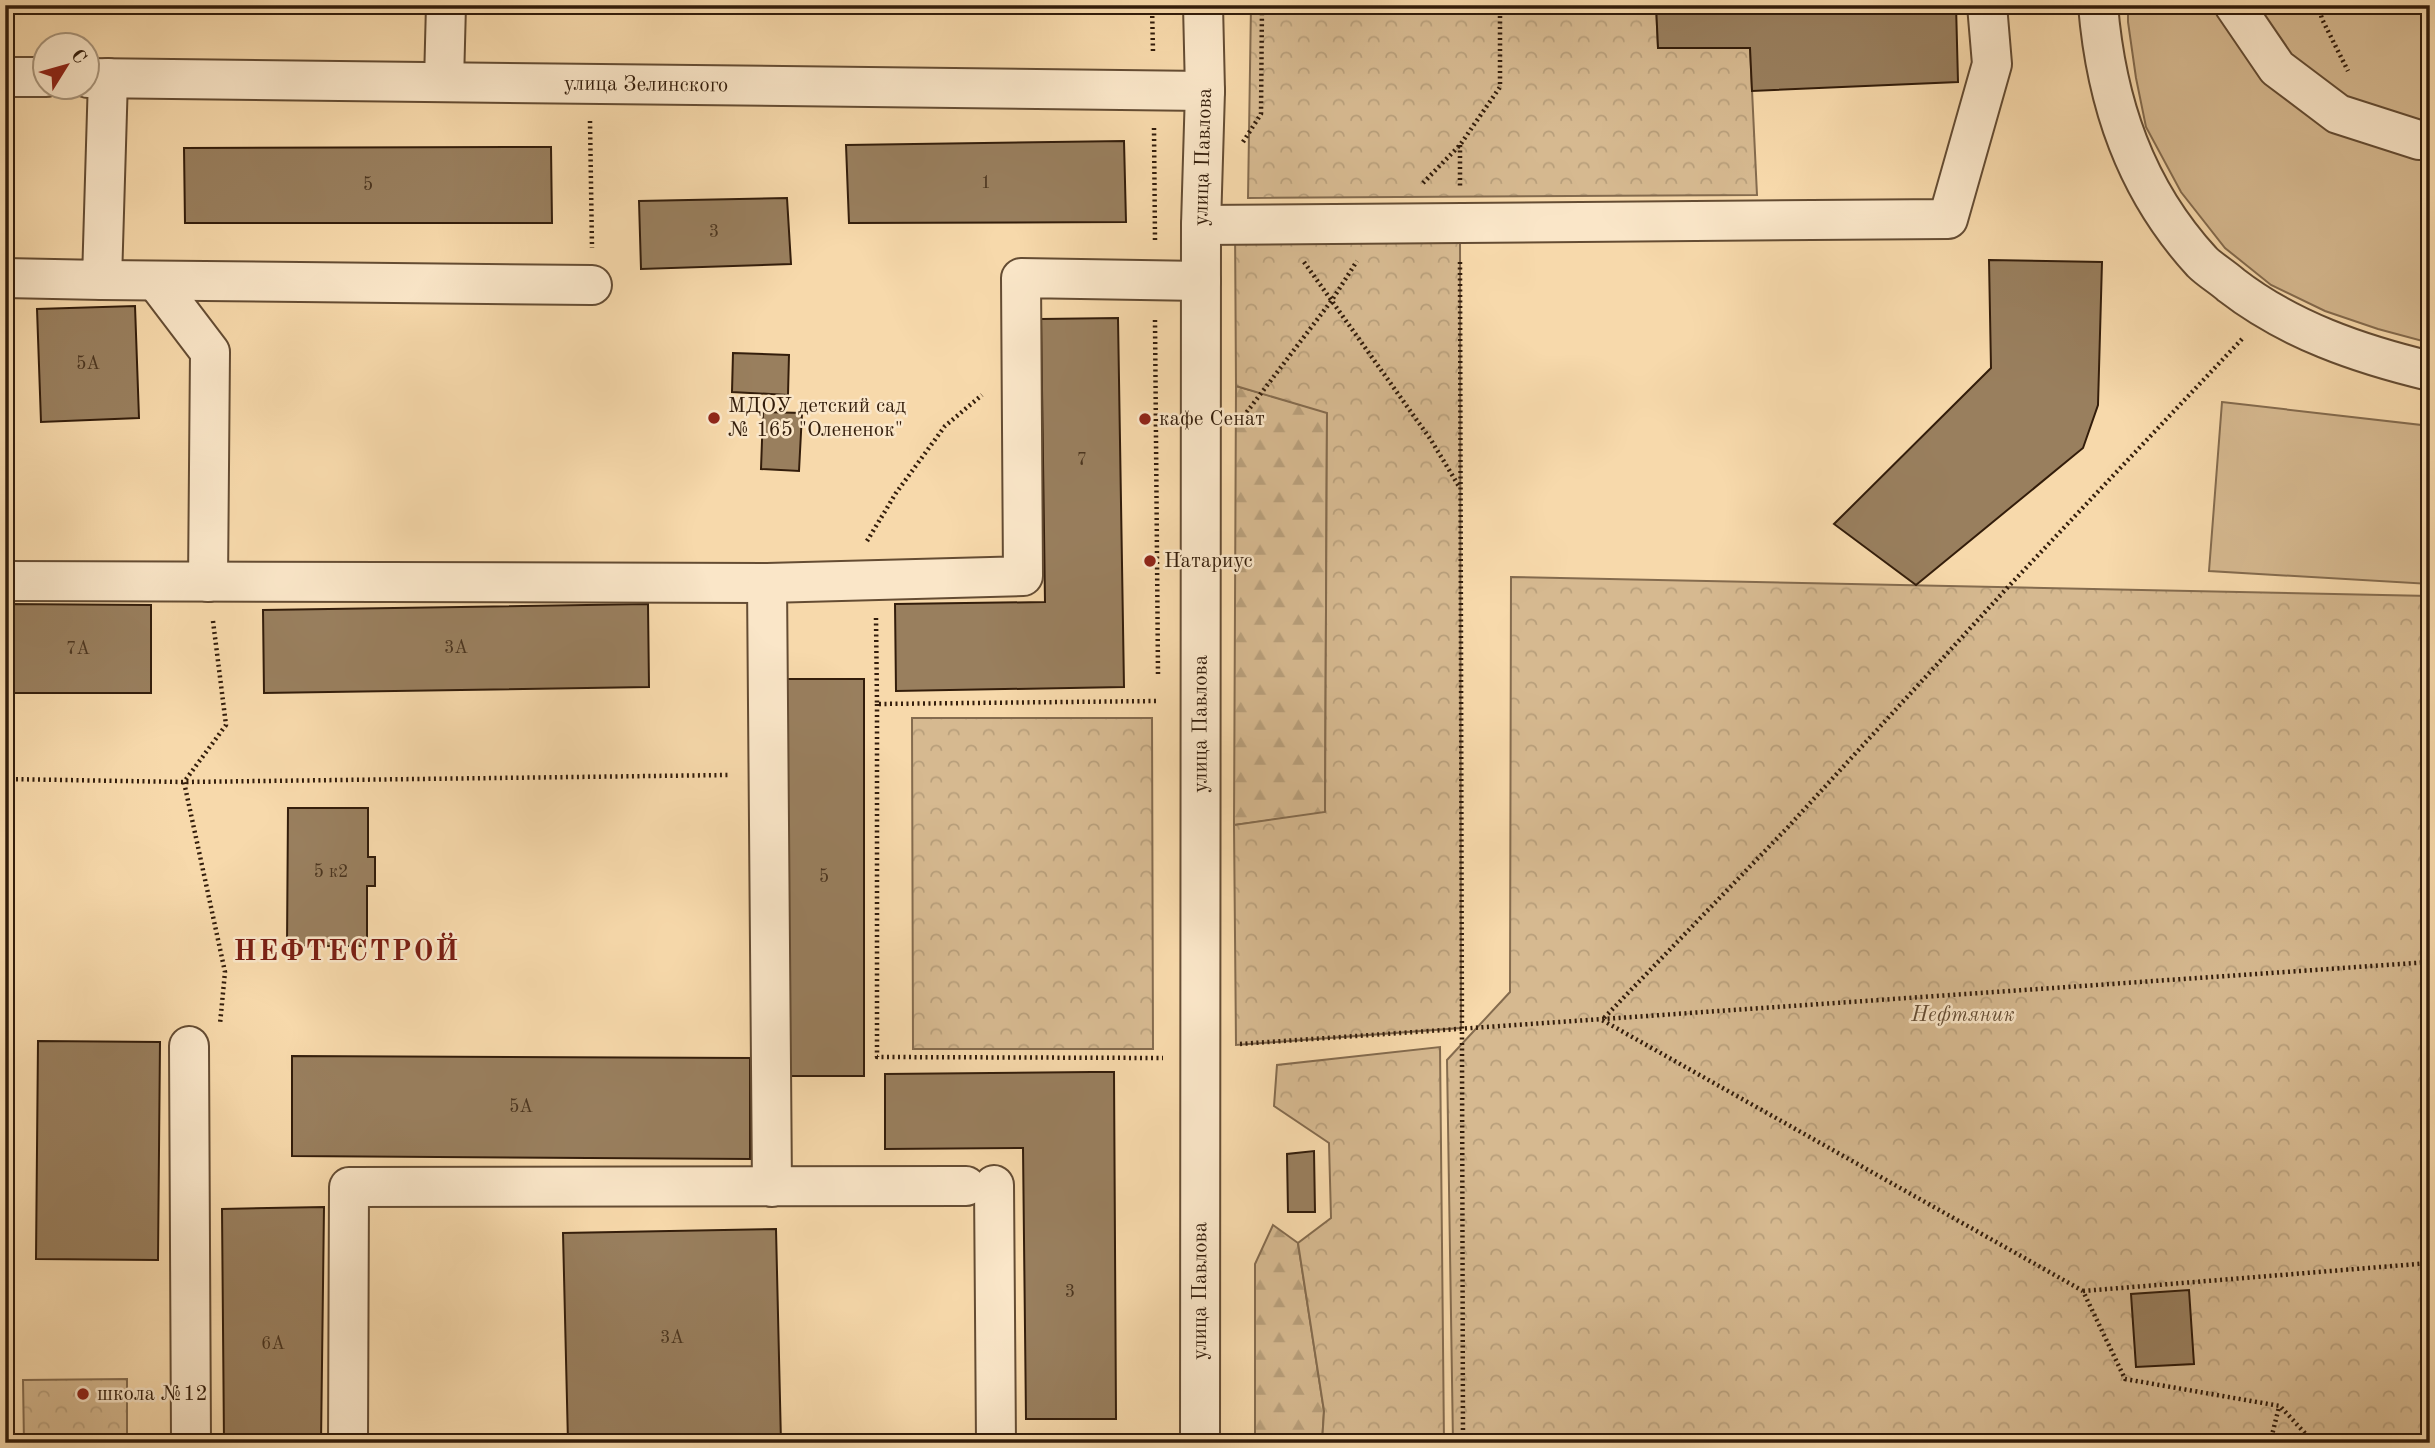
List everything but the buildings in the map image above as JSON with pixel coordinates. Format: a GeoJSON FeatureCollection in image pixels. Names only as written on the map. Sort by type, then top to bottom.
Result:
{"type":"FeatureCollection","features":[{"type":"Feature","properties":{"kind":"street","name":"улица Павлова"},"geometry":{"type":"LineString","coordinates":[[1200,1443],[1201,225],[1205,92],[1203,5]]}},
{"type":"Feature","properties":{"kind":"street"},"geometry":{"type":"LineString","coordinates":[[1201,225],[1948,219],[1992,64],[1987,5]]}},
{"type":"Feature","properties":{"kind":"street"},"geometry":{"type":"LineString","coordinates":[[2098,5],[2102,49],[2113,101],[2134,160],[2162,210],[2203,263],[2252,301],[2302,329],[2375,358],[2430,371]]}},
{"type":"Feature","properties":{"kind":"street"},"geometry":{"type":"LineString","coordinates":[[2234,5],[2277,68],[2338,114],[2419,140]]}},
{"type":"Feature","properties":{"kind":"street"},"geometry":{"type":"LineString","coordinates":[[444,82],[446,6]]}},
{"type":"Feature","properties":{"kind":"street"},"geometry":{"type":"LineString","coordinates":[[5,76],[32,77]]}},
{"type":"Feature","properties":{"kind":"street","name":"улица Зелинского"},"geometry":{"type":"LineString","coordinates":[[102,78],[1205,92]]}},
{"type":"Feature","properties":{"kind":"street"},"geometry":{"type":"LineString","coordinates":[[98,102],[102,280]]}},
{"type":"Feature","properties":{"kind":"street"},"geometry":{"type":"LineString","coordinates":[[5,278],[592,285]]}},
{"type":"Feature","properties":{"kind":"street"},"geometry":{"type":"LineString","coordinates":[[5,581],[767,583],[1023,576],[1021,278],[1201,281]]}},
{"type":"Feature","properties":{"kind":"street"},"geometry":{"type":"LineString","coordinates":[[156,281],[210,352],[208,582]]}},
{"type":"Feature","properties":{"kind":"street"},"geometry":{"type":"LineString","coordinates":[[767,583],[772,1187]]}},
{"type":"Feature","properties":{"kind":"street"},"geometry":{"type":"LineString","coordinates":[[189,1046],[191,1443]]}},
{"type":"Feature","properties":{"kind":"street"},"geometry":{"type":"LineString","coordinates":[[348,1443],[349,1187],[980,1186],[996,1443]]}},
{"type":"Feature","properties":{"kind":"path"},"geometry":{"type":"LineString","coordinates":[[5,5],[743,5]]}},
{"type":"Feature","properties":{"kind":"path"},"geometry":{"type":"LineString","coordinates":[[877,704],[1158,701],[1152,5]]}},
{"type":"Feature","properties":{"kind":"path"},"geometry":{"type":"LineString","coordinates":[[1236,426],[1332,300],[1381,223],[1460,145],[1500,88],[1500,5]]}},
{"type":"Feature","properties":{"kind":"path"},"geometry":{"type":"LineString","coordinates":[[590,120],[592,285]]}},
{"type":"Feature","properties":{"kind":"path"},"geometry":{"type":"LineString","coordinates":[[1460,145],[1463,1443]]}},
{"type":"Feature","properties":{"kind":"path"},"geometry":{"type":"LineString","coordinates":[[1276,225],[1431,440],[1461,489]]}},
{"type":"Feature","properties":{"kind":"path"},"geometry":{"type":"LineString","coordinates":[[1602,1020],[1788,827],[2269,310]]}},
{"type":"Feature","properties":{"kind":"path"},"geometry":{"type":"LineString","coordinates":[[862,548],[896,494],[945,426],[986,391]]}},
{"type":"Feature","properties":{"kind":"path"},"geometry":{"type":"LineString","coordinates":[[189,1046],[220,1032],[225,972],[184,782],[226,725],[208,582]]}},
{"type":"Feature","properties":{"kind":"path"},"geometry":{"type":"LineString","coordinates":[[876,609],[877,1057],[1161,1059],[1201,1047],[2430,962]]}},
{"type":"Feature","properties":{"kind":"path"},"geometry":{"type":"LineString","coordinates":[[5,779],[184,782],[739,775]]}},
{"type":"Feature","properties":{"kind":"path"},"geometry":{"type":"LineString","coordinates":[[1602,1020],[2083,1291],[2430,1263]]}},
{"type":"Feature","properties":{"kind":"path"},"geometry":{"type":"LineString","coordinates":[[2083,1291],[2125,1380],[2280,1406],[2314,1443]]}},
{"type":"Feature","properties":{"kind":"path"},"geometry":{"type":"LineString","coordinates":[[2270,1443],[2280,1406]]}},
{"type":"Feature","properties":{"kind":"green space"},"geometry":{"type":"Polygon","coordinates":[[[1251,5],[1656,5],[1658,48],[1750,48],[1757,195],[1248,198],[1251,5]]]}},
{"type":"Feature","properties":{"kind":"green space"},"geometry":{"type":"Polygon","coordinates":[[[2128,5],[2430,5],[2430,343],[2325,311],[2271,285],[2225,248],[2181,192],[2146,127],[2136,78],[2128,5]]]}},
{"type":"Feature","properties":{"kind":"green space"},"geometry":{"type":"Polygon","coordinates":[[[1460,223],[1461,1028],[1236,1045],[1234,825],[1325,812],[1327,413],[1236,386],[1235,225],[1460,223]]]}},
{"type":"Feature","properties":{"kind":"green space"},"geometry":{"type":"Polygon","coordinates":[[[1236,386],[1327,412],[1325,813],[1234,825],[1236,386]]]}},
{"type":"Feature","properties":{"kind":"green space"},"geometry":{"type":"Polygon","coordinates":[[[2222,402],[2430,426],[2430,584],[2209,571],[2222,402]]]}},
{"type":"Feature","properties":{"kind":"green space","name":"Нефтяник"},"geometry":{"type":"Polygon","coordinates":[[[1511,577],[2430,596],[2430,1443],[1453,1443],[1447,1060],[1510,992],[1511,577]]]}},
{"type":"Feature","properties":{"kind":"green space"},"geometry":{"type":"Polygon","coordinates":[[[912,718],[1152,718],[1153,1049],[913,1049],[912,718]]]}},
{"type":"Feature","properties":{"kind":"green space"},"geometry":{"type":"Polygon","coordinates":[[[1440,1047],[1444,1443],[1322,1443],[1324,1411],[1298,1243],[1331,1218],[1329,1143],[1274,1106],[1277,1065],[1440,1047]]]}},
{"type":"Feature","properties":{"kind":"green space"},"geometry":{"type":"Polygon","coordinates":[[[1273,1225],[1298,1243],[1324,1411],[1322,1443],[1255,1443],[1255,1264],[1273,1225]]]}},
{"type":"Feature","properties":{"kind":"green space"},"geometry":{"type":"Polygon","coordinates":[[[127,1379],[127,1443],[24,1443],[23,1380],[127,1379]]]}},
{"type":"Feature","properties":{"kind":"place","name":"МДОУ детский сад № 165 \"Олененок\""},"geometry":{"type":"Point","coordinates":[714,418]}},
{"type":"Feature","properties":{"kind":"place","name":"кафе Сенат"},"geometry":{"type":"Point","coordinates":[1145,419]}},
{"type":"Feature","properties":{"kind":"place","name":"Натариус"},"geometry":{"type":"Point","coordinates":[1150,561]}},
{"type":"Feature","properties":{"kind":"place","name":"школа №12"},"geometry":{"type":"Point","coordinates":[83,1394]}},
{"type":"Feature","properties":{"kind":"district","name":"НЕФТЕСТРОЙ"},"geometry":{"type":"Point","coordinates":[347,953]}}]}
